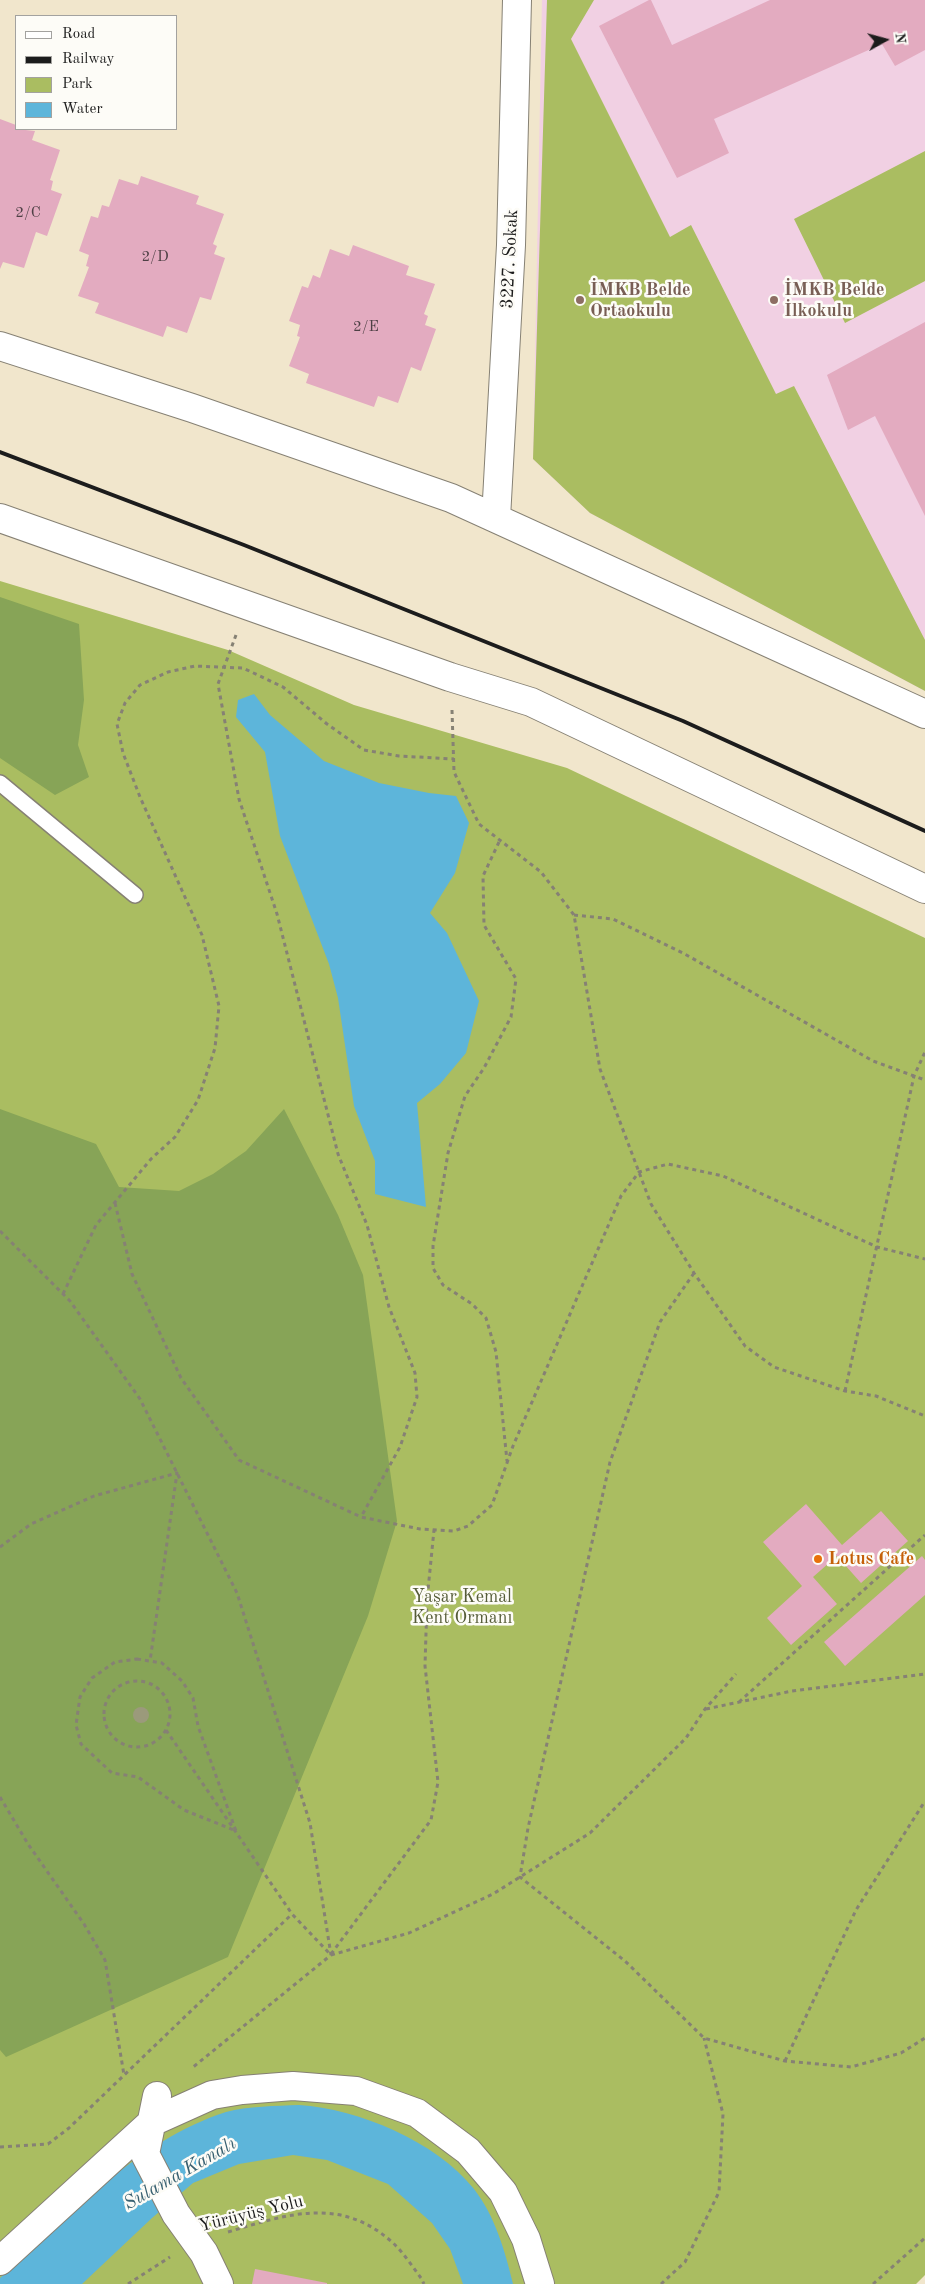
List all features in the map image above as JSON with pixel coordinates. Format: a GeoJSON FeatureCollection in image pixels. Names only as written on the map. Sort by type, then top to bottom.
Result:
{"type":"FeatureCollection","features":[{"type":"Feature","properties":{"kind":"street","name":"3227. Sokak"},"geometry":{"type":"LineString","coordinates":[[496,518],[511,245],[517,0]]}},
{"type":"Feature","properties":{"kind":"street"},"geometry":{"type":"LineString","coordinates":[[0,346],[202,411],[451,498],[925,714]]}},
{"type":"Feature","properties":{"kind":"street"},"geometry":{"type":"LineString","coordinates":[[0,518],[247,603],[450,677],[531,702],[925,889]]}},
{"type":"Feature","properties":{"kind":"street"},"geometry":{"type":"LineString","coordinates":[[0,2261],[154,2109],[242,2090],[293,2086],[356,2091],[417,2113],[468,2151],[503,2192],[526,2239],[540,2284]]}},
{"type":"Feature","properties":{"kind":"street"},"geometry":{"type":"LineString","coordinates":[[154,2109],[145,2154],[176,2214],[204,2253],[219,2284]]}},
{"type":"Feature","properties":{"kind":"lane"},"geometry":{"type":"LineString","coordinates":[[0,783],[135,895]]}},
{"type":"Feature","properties":{"kind":"path"},"geometry":{"type":"LineString","coordinates":[[247,603],[218,684],[239,799],[276,914],[338,1154],[366,1225],[389,1307],[414,1373],[417,1397],[400,1447],[361,1517]]}},
{"type":"Feature","properties":{"kind":"path"},"geometry":{"type":"LineString","coordinates":[[63,1294],[96,1225],[152,1159],[175,1138],[198,1100],[215,1048],[219,1006],[202,935],[140,797],[123,753],[117,724],[125,703],[140,685],[168,672],[196,666],[242,668],[283,687],[327,724],[364,750],[399,756],[454,759]]}},
{"type":"Feature","properties":{"kind":"path"},"geometry":{"type":"LineString","coordinates":[[450,677],[454,772],[479,824],[499,842],[541,872],[574,915],[600,1069],[651,1204],[694,1273],[745,1346],[774,1367],[845,1391],[876,1396],[925,1416]]}},
{"type":"Feature","properties":{"kind":"path"},"geometry":{"type":"LineString","coordinates":[[499,842],[483,876],[484,925],[516,979],[511,1017],[484,1068],[465,1096],[448,1153],[433,1246],[432,1268],[443,1285],[472,1304],[486,1318],[496,1352],[508,1462]]}},
{"type":"Feature","properties":{"kind":"path"},"geometry":{"type":"LineString","coordinates":[[574,915],[614,919],[684,953],[873,1061],[925,1080]]}},
{"type":"Feature","properties":{"kind":"path"},"geometry":{"type":"LineString","coordinates":[[845,1391],[914,1076],[925,1052]]}},
{"type":"Feature","properties":{"kind":"path"},"geometry":{"type":"LineString","coordinates":[[115,1203],[132,1274],[181,1378],[239,1460],[361,1517],[434,1530],[454,1531],[468,1526],[492,1505],[508,1462],[621,1196],[640,1172],[668,1164],[723,1176],[876,1247],[925,1259]]}},
{"type":"Feature","properties":{"kind":"path"},"geometry":{"type":"LineString","coordinates":[[0,1232],[70,1301],[140,1399],[237,1593],[310,1823],[331,1955]]}},
{"type":"Feature","properties":{"kind":"path"},"geometry":{"type":"LineString","coordinates":[[520,1877],[528,1828],[610,1462],[660,1322],[694,1273]]}},
{"type":"Feature","properties":{"kind":"path"},"geometry":{"type":"LineString","coordinates":[[0,1548],[31,1524],[94,1496],[177,1473]]}},
{"type":"Feature","properties":{"kind":"path"},"geometry":{"type":"LineString","coordinates":[[150,1661],[177,1473]]}},
{"type":"Feature","properties":{"kind":"path"},"geometry":{"type":"LineString","coordinates":[[154,2109],[331,1955],[431,1820],[438,1782],[424,1666],[427,1600],[434,1530]]}},
{"type":"Feature","properties":{"kind":"path"},"geometry":{"type":"LineString","coordinates":[[739,1702],[925,1535]]}},
{"type":"Feature","properties":{"kind":"path"},"geometry":{"type":"LineString","coordinates":[[137,1660],[162,1663],[182,1681],[193,1698],[198,1726],[236,1831],[184,1810],[138,1778],[112,1773],[81,1744],[76,1725],[80,1697],[92,1678],[115,1662],[137,1660]]}},
{"type":"Feature","properties":{"kind":"path"},"geometry":{"type":"LineString","coordinates":[[331,1955],[409,1933],[492,1894],[590,1833],[686,1738],[705,1709],[736,1674]]}},
{"type":"Feature","properties":{"kind":"path"},"geometry":{"type":"LineString","coordinates":[[705,1709],[792,1691],[925,1674]]}},
{"type":"Feature","properties":{"kind":"path"},"geometry":{"type":"LineString","coordinates":[[141,1680],[151,1683],[160,1689],[170,1708],[170,1720],[166,1730],[159,1739],[149,1745],[127,1746],[116,1740],[109,1732],[104,1712],[112,1692],[120,1685],[130,1681],[141,1680]]}},
{"type":"Feature","properties":{"kind":"path"},"geometry":{"type":"LineString","coordinates":[[166,1730],[292,1914],[331,1955]]}},
{"type":"Feature","properties":{"kind":"path"},"geometry":{"type":"LineString","coordinates":[[0,1797],[28,1844],[84,1924],[105,1960],[124,2075]]}},
{"type":"Feature","properties":{"kind":"path"},"geometry":{"type":"LineString","coordinates":[[785,2061],[856,1910],[925,1802]]}},
{"type":"Feature","properties":{"kind":"path"},"geometry":{"type":"LineString","coordinates":[[520,1877],[625,1960],[704,2038],[785,2061],[851,2067],[901,2053],[925,2038]]}},
{"type":"Feature","properties":{"kind":"path"},"geometry":{"type":"LineString","coordinates":[[0,2147],[48,2144],[69,2128],[292,1914]]}},
{"type":"Feature","properties":{"kind":"path"},"geometry":{"type":"LineString","coordinates":[[661,2284],[685,2262],[719,2192],[723,2114],[704,2038]]}},
{"type":"Feature","properties":{"kind":"path","name":"Yürüyüş Yolu"},"geometry":{"type":"LineString","coordinates":[[128,2284],[196,2242],[266,2220],[319,2211],[340,2213],[360,2221],[392,2242],[424,2284]]}},
{"type":"Feature","properties":{"kind":"path"},"geometry":{"type":"LineString","coordinates":[[873,2284],[925,2238]]}},
{"type":"Feature","properties":{"kind":"shaded area","name":"İMKB Belde İlkokulu"},"geometry":{"type":"Polygon","coordinates":[[[542,0],[925,0],[925,691],[590,513],[533,459],[542,0]]]}},
{"type":"Feature","properties":{"kind":"green space"},"geometry":{"type":"Polygon","coordinates":[[[547,0],[594,0],[571,39],[670,237],[691,225],[776,394],[794,386],[925,640],[925,691],[590,513],[533,459],[547,0]]]}},
{"type":"Feature","properties":{"kind":"green space"},"geometry":{"type":"Polygon","coordinates":[[[925,151],[925,281],[845,323],[794,219],[925,151]]]}},
{"type":"Feature","properties":{"kind":"green space","name":"Yaşar Kemal Kent Ormanı"},"geometry":{"type":"Polygon","coordinates":[[[0,581],[228,650],[354,705],[567,768],[925,938],[925,2275],[916,2284],[0,2284],[0,581]]]}},
{"type":"Feature","properties":{"kind":"green space"},"geometry":{"type":"Polygon","coordinates":[[[0,597],[79,624],[84,700],[78,745],[89,777],[55,795],[0,758],[0,597]]]}},
{"type":"Feature","properties":{"kind":"green space"},"geometry":{"type":"Polygon","coordinates":[[[0,1109],[96,1144],[119,1187],[179,1191],[213,1174],[246,1151],[284,1109],[338,1215],[363,1275],[397,1521],[368,1616],[228,1957],[6,2057],[0,2050],[0,1109]]]}},
{"type":"Feature","properties":{"kind":"water"},"geometry":{"type":"Polygon","coordinates":[[[254,694],[270,715],[324,761],[379,783],[429,793],[456,796],[469,823],[455,873],[430,913],[447,933],[479,1001],[466,1053],[440,1084],[417,1103],[426,1207],[375,1194],[375,1161],[354,1106],[338,998],[329,964],[280,836],[265,752],[236,717],[238,700],[254,694]]]}},
{"type":"Feature","properties":{"kind":"water","name":"Sulama Kanalı"},"geometry":{"type":"Polygon","coordinates":[[[299,2105],[346,2113],[370,2121],[394,2130],[439,2156],[474,2189],[488,2211],[503,2247],[513,2284],[463,2284],[450,2249],[432,2223],[388,2184],[327,2160],[293,2155],[239,2164],[193,2183],[152,2218],[82,2284],[0,2284],[0,2278],[78,2206],[133,2161],[163,2141],[194,2125],[226,2112],[253,2107],[299,2105]]]}},
{"type":"Feature","properties":{"kind":"building"},"geometry":{"type":"Polygon","coordinates":[[[651,0],[672,45],[770,0],[925,0],[925,50],[895,66],[882,44],[714,119],[729,153],[677,178],[599,26],[651,0]]]}},
{"type":"Feature","properties":{"kind":"building"},"geometry":{"type":"Polygon","coordinates":[[[0,119],[15,125],[15,130],[35,131],[32,140],[60,150],[50,180],[53,181],[51,190],[62,194],[47,236],[36,232],[24,268],[3,262],[0,269],[0,119]]]}},
{"type":"Feature","properties":{"kind":"building"},"geometry":{"type":"Polygon","coordinates":[[[141,176],[199,196],[196,204],[224,214],[213,244],[217,246],[214,254],[225,258],[211,300],[200,297],[187,333],[167,326],[163,337],[95,313],[99,303],[78,296],[89,267],[86,266],[89,255],[79,251],[91,216],[98,218],[102,205],[109,207],[119,179],[138,185],[141,176]]]}},
{"type":"Feature","properties":{"kind":"building"},"geometry":{"type":"Polygon","coordinates":[[[353,245],[409,266],[406,275],[435,284],[424,314],[428,316],[425,325],[436,329],[421,371],[411,367],[398,403],[378,396],[374,407],[306,383],[309,374],[289,366],[300,337],[297,336],[300,325],[289,321],[302,286],[308,288],[313,275],[320,278],[330,249],[349,256],[353,245]]]}},
{"type":"Feature","properties":{"kind":"building"},"geometry":{"type":"Polygon","coordinates":[[[925,322],[925,516],[875,416],[848,430],[827,375],[925,322]]]}},
{"type":"Feature","properties":{"kind":"building"},"geometry":{"type":"Polygon","coordinates":[[[806,1504],[842,1545],[881,1511],[908,1541],[861,1583],[837,1556],[813,1577],[837,1604],[791,1645],[767,1618],[802,1586],[763,1542],[806,1504]]]}},
{"type":"Feature","properties":{"kind":"building"},"geometry":{"type":"Polygon","coordinates":[[[922,1556],[925,1560],[925,1595],[845,1666],[824,1642],[922,1556]]]}},
{"type":"Feature","properties":{"kind":"building"},"geometry":{"type":"Polygon","coordinates":[[[255,2269],[327,2283],[327,2284],[252,2284],[255,2269]]]}},
{"type":"Feature","properties":{"kind":"railway"},"geometry":{"type":"LineString","coordinates":[[0,452],[244,545],[683,721],[925,831]]}},
{"type":"Feature","properties":{"kind":"place","name":"İMKB Belde Ortaokulu"},"geometry":{"type":"Point","coordinates":[580,300]}},
{"type":"Feature","properties":{"kind":"place","name":"İMKB Belde İlkokulu"},"geometry":{"type":"Point","coordinates":[774,300]}},
{"type":"Feature","properties":{"kind":"place","name":"Lotus Cafe"},"geometry":{"type":"Point","coordinates":[818,1559]}}]}
